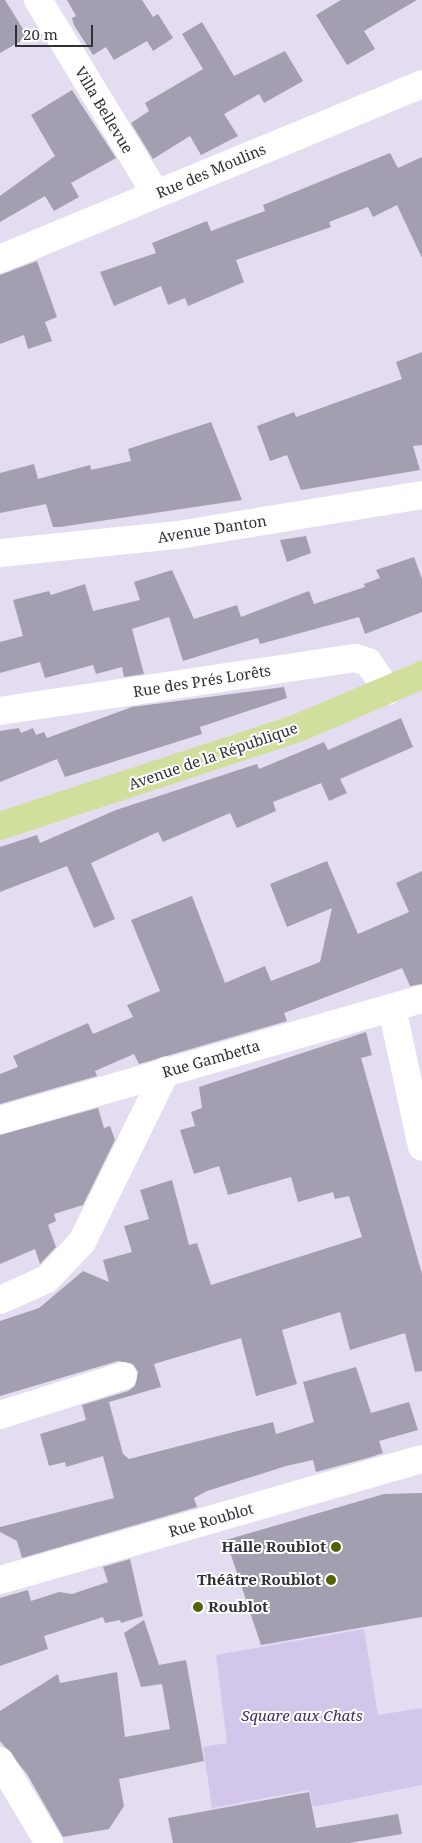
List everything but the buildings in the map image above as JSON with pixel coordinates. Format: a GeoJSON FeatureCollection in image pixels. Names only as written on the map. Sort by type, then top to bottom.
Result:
{"type":"FeatureCollection","features":[{"type":"Feature","properties":{"kind":"main road","name":"Avenue de la République"},"geometry":{"type":"LineString","coordinates":[[0,826],[290,731],[422,675]]}},
{"type":"Feature","properties":{"kind":"street","name":"Villa Bellevue"},"geometry":{"type":"LineString","coordinates":[[38,0],[156,194]]}},
{"type":"Feature","properties":{"kind":"street","name":"Rue des Moulins"},"geometry":{"type":"LineString","coordinates":[[0,259],[422,84]]}},
{"type":"Feature","properties":{"kind":"street","name":"Avenue Danton"},"geometry":{"type":"LineString","coordinates":[[0,553],[178,535],[422,495]]}},
{"type":"Feature","properties":{"kind":"street","name":"Rue des Prés Lorêts"},"geometry":{"type":"LineString","coordinates":[[0,712],[354,658],[368,662],[388,691]]}},
{"type":"Feature","properties":{"kind":"street","name":"Rue Gambetta"},"geometry":{"type":"LineString","coordinates":[[0,1120],[422,999]]}},
{"type":"Feature","properties":{"kind":"street"},"geometry":{"type":"LineString","coordinates":[[392,1008],[418,1103],[422,1147]]}},
{"type":"Feature","properties":{"kind":"street"},"geometry":{"type":"LineString","coordinates":[[0,1300],[47,1279],[82,1242],[166,1071]]}},
{"type":"Feature","properties":{"kind":"street"},"geometry":{"type":"LineString","coordinates":[[0,1415],[123,1376]]}},
{"type":"Feature","properties":{"kind":"street","name":"Rue Roublot"},"geometry":{"type":"LineString","coordinates":[[0,1580],[422,1459]]}},
{"type":"Feature","properties":{"kind":"street"},"geometry":{"type":"LineString","coordinates":[[0,1761],[49,1843]]}},
{"type":"Feature","properties":{"kind":"green space","name":"Square aux Chats"},"geometry":{"type":"Polygon","coordinates":[[[364,1629],[378,1715],[422,1708],[422,1785],[313,1807],[309,1790],[212,1808],[203,1747],[227,1743],[216,1655],[364,1629]]]}},
{"type":"Feature","properties":{"kind":"place","name":"Halle Roublot"},"geometry":{"type":"Point","coordinates":[336,1547]}},
{"type":"Feature","properties":{"kind":"place","name":"Théâtre Roublot"},"geometry":{"type":"Point","coordinates":[331,1580]}},
{"type":"Feature","properties":{"kind":"place","name":"Roublot"},"geometry":{"type":"Point","coordinates":[198,1607]}}]}
